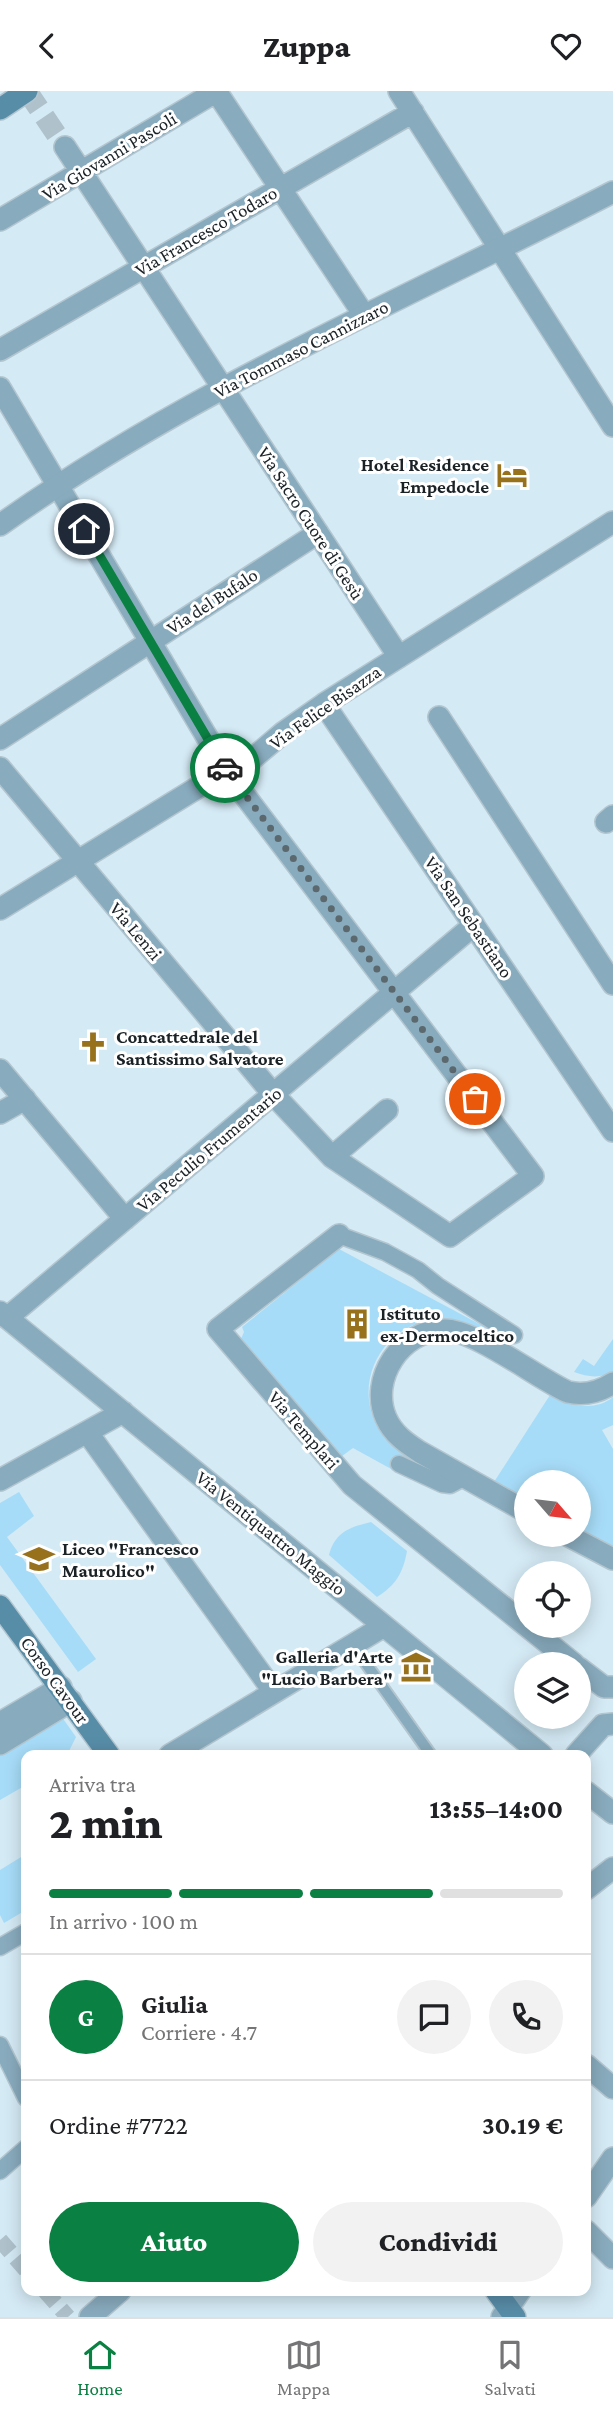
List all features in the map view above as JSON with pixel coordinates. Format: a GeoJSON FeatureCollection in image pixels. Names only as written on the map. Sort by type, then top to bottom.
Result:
{"type":"FeatureCollection","features":[{"type":"Feature","properties":{"kind":"main road"},"geometry":{"type":"LineString","coordinates":[[0,109],[27,91]]}},
{"type":"Feature","properties":{"kind":"main road","name":"Corso Cavour"},"geometry":{"type":"LineString","coordinates":[[0,1606],[105,1750]]}},
{"type":"Feature","properties":{"kind":"street"},"geometry":{"type":"LineString","coordinates":[[217,91],[364,315]]}},
{"type":"Feature","properties":{"kind":"street","name":"Via Giovanni Pascoli"},"geometry":{"type":"LineString","coordinates":[[0,220],[217,91]]}},
{"type":"Feature","properties":{"kind":"street"},"geometry":{"type":"LineString","coordinates":[[399,91],[613,426]]}},
{"type":"Feature","properties":{"kind":"street","name":"Via Francesco Todaro"},"geometry":{"type":"LineString","coordinates":[[0,350],[413,112]]}},
{"type":"Feature","properties":{"kind":"street","name":"Via Sacro Cuore di Gesù"},"geometry":{"type":"LineString","coordinates":[[65,147],[399,657]]}},
{"type":"Feature","properties":{"kind":"street","name":"Via Tommaso Cannizzaro"},"geometry":{"type":"LineString","coordinates":[[0,524],[57,484],[223,389],[364,315],[613,193]]}},
{"type":"Feature","properties":{"kind":"street"},"geometry":{"type":"LineString","coordinates":[[0,388],[230,776],[395,992]]}},
{"type":"Feature","properties":{"kind":"street","name":"Via Felice Bisazza"},"geometry":{"type":"LineString","coordinates":[[0,909],[205,783],[230,776],[324,704],[613,522]]}},
{"type":"Feature","properties":{"kind":"street","name":"Via del Bufalo"},"geometry":{"type":"LineString","coordinates":[[0,739],[318,533]]}},
{"type":"Feature","properties":{"kind":"street","name":"Via San Sebastiano"},"geometry":{"type":"LineString","coordinates":[[324,704],[613,1131]]}},
{"type":"Feature","properties":{"kind":"street"},"geometry":{"type":"LineString","coordinates":[[439,717],[613,984]]}},
{"type":"Feature","properties":{"kind":"street","name":"Via Lenzi"},"geometry":{"type":"LineString","coordinates":[[0,768],[273,1094],[332,1157],[450,1236],[533,1176],[395,992]]}},
{"type":"Feature","properties":{"kind":"street","name":"Via Peculio Frumentario"},"geometry":{"type":"LineString","coordinates":[[2,1317],[125,1219],[474,925]]}},
{"type":"Feature","properties":{"kind":"street"},"geometry":{"type":"LineString","coordinates":[[0,1070],[125,1219]]}},
{"type":"Feature","properties":{"kind":"street"},"geometry":{"type":"LineString","coordinates":[[0,1113],[25,1099]]}},
{"type":"Feature","properties":{"kind":"street"},"geometry":{"type":"LineString","coordinates":[[332,1157],[387,1110]]}},
{"type":"Feature","properties":{"kind":"street"},"geometry":{"type":"LineString","coordinates":[[339,1235],[385,1252],[418,1270],[514,1335]]}},
{"type":"Feature","properties":{"kind":"street","name":"Via Templari"},"geometry":{"type":"LineString","coordinates":[[339,1235],[218,1329],[335,1467],[369,1501],[559,1652]]}},
{"type":"Feature","properties":{"kind":"street","name":"Via Ventiquattro Maggio"},"geometry":{"type":"LineString","coordinates":[[2,1317],[123,1412],[536,1750]]}},
{"type":"Feature","properties":{"kind":"street"},"geometry":{"type":"LineString","coordinates":[[514,1505],[408,1444],[392,1429],[383,1406],[383,1383],[399,1350],[410,1341],[433,1332],[457,1332],[568,1392],[594,1393],[613,1383]]}},
{"type":"Feature","properties":{"kind":"street"},"geometry":{"type":"LineString","coordinates":[[0,1480],[123,1412]]}},
{"type":"Feature","properties":{"kind":"street"},"geometry":{"type":"LineString","coordinates":[[87,1432],[274,1692]]}},
{"type":"Feature","properties":{"kind":"street"},"geometry":{"type":"LineString","coordinates":[[399,1464],[442,1485],[450,1485],[466,1477]]}},
{"type":"Feature","properties":{"kind":"street"},"geometry":{"type":"LineString","coordinates":[[590,1547],[613,1559]]}},
{"type":"Feature","properties":{"kind":"street"},"geometry":{"type":"LineString","coordinates":[[178,1750],[384,1626]]}},
{"type":"Feature","properties":{"kind":"street"},"geometry":{"type":"LineString","coordinates":[[591,1678],[604,1688],[613,1687]]}},
{"type":"Feature","properties":{"kind":"street"},"geometry":{"type":"LineString","coordinates":[[0,1723],[66,1694]]}},
{"type":"Feature","properties":{"kind":"street"},"geometry":{"type":"LineString","coordinates":[[0,1744],[66,1694]]}},
{"type":"Feature","properties":{"kind":"street"},"geometry":{"type":"LineString","coordinates":[[580,1750],[603,1725],[613,1724]]}},
{"type":"Feature","properties":{"kind":"street"},"geometry":{"type":"LineString","coordinates":[[591,1796],[613,1813]]}},
{"type":"Feature","properties":{"kind":"street"},"geometry":{"type":"LineString","coordinates":[[591,1885],[613,1868]]}},
{"type":"Feature","properties":{"kind":"street"},"geometry":{"type":"LineString","coordinates":[[0,1947],[21,1935]]}},
{"type":"Feature","properties":{"kind":"street"},"geometry":{"type":"LineString","coordinates":[[0,2045],[21,2088]]}},
{"type":"Feature","properties":{"kind":"street"},"geometry":{"type":"LineString","coordinates":[[591,2069],[613,2088]]}},
{"type":"Feature","properties":{"kind":"street"},"geometry":{"type":"LineString","coordinates":[[0,2171],[21,2152]]}},
{"type":"Feature","properties":{"kind":"street"},"geometry":{"type":"LineString","coordinates":[[591,2190],[613,2158]]}},
{"type":"Feature","properties":{"kind":"street"},"geometry":{"type":"LineString","coordinates":[[591,2236],[613,2258]]}},
{"type":"Feature","properties":{"kind":"street"},"geometry":{"type":"LineString","coordinates":[[90,2317],[114,2296]]}},
{"type":"Feature","properties":{"kind":"lane"},"geometry":{"type":"LineString","coordinates":[[352,1644],[427,1750]]}},
{"type":"Feature","properties":{"kind":"shaded area"},"geometry":{"type":"Polygon","coordinates":[[[339,1249],[485,1327],[482,1331],[449,1320],[420,1323],[396,1335],[379,1355],[370,1380],[370,1407],[382,1434],[407,1457],[393,1470],[353,1448],[342,1456],[240,1341],[244,1332],[242,1327],[339,1249]]]}},
{"type":"Feature","properties":{"kind":"shaded area"},"geometry":{"type":"Polygon","coordinates":[[[613,1339],[613,1371],[594,1376],[574,1372],[583,1359],[594,1366],[613,1339]]]}},
{"type":"Feature","properties":{"kind":"shaded area"},"geometry":{"type":"Polygon","coordinates":[[[550,1395],[582,1406],[598,1405],[613,1397],[613,1425],[602,1430],[613,1449],[613,1548],[592,1538],[592,1470],[514,1470],[514,1494],[494,1482],[550,1395]]]}},
{"type":"Feature","properties":{"kind":"shaded area"},"geometry":{"type":"Polygon","coordinates":[[[19,1492],[34,1516],[7,1537],[96,1659],[78,1672],[0,1565],[0,1503],[19,1492]]]}},
{"type":"Feature","properties":{"kind":"shaded area"},"geometry":{"type":"Polygon","coordinates":[[[371,1522],[407,1551],[398,1578],[377,1597],[329,1555],[335,1541],[344,1532],[371,1522]]]}},
{"type":"Feature","properties":{"kind":"shaded area"},"geometry":{"type":"Polygon","coordinates":[[[59,1713],[76,1737],[70,1750],[21,1750],[21,1788],[0,1800],[0,1748],[59,1713]]]}},
{"type":"Feature","properties":{"kind":"shaded area"},"geometry":{"type":"Polygon","coordinates":[[[21,1857],[21,1913],[4,1923],[0,1915],[0,1870],[21,1857]]]}},
{"type":"Feature","properties":{"kind":"tunnel"},"geometry":{"type":"LineString","coordinates":[[27,91],[65,147]]}},
{"type":"Feature","properties":{"kind":"tunnel"},"geometry":{"type":"LineString","coordinates":[[0,2240],[21,2264]]}},
{"type":"Feature","properties":{"kind":"tunnel"},"geometry":{"type":"LineString","coordinates":[[49,2296],[68,2317]]}},
{"type":"Feature","properties":{"kind":"way so far"},"geometry":{"type":"LineString","coordinates":[[225,768],[475,1099]]}},
{"type":"Feature","properties":{"kind":"place","name":"Hotel Residence Empedocle"},"geometry":{"type":"Point","coordinates":[512,475]}},
{"type":"Feature","properties":{"kind":"place","name":"Concattedrale del Santissimo Salvatore"},"geometry":{"type":"Point","coordinates":[93,1047]}},
{"type":"Feature","properties":{"kind":"place","name":"Istituto ex-Dermoceltico"},"geometry":{"type":"Point","coordinates":[357,1324]}},
{"type":"Feature","properties":{"kind":"place","name":"Liceo \"Francesco Maurolico\""},"geometry":{"type":"Point","coordinates":[39,1559]}},
{"type":"Feature","properties":{"kind":"place","name":"Galleria d'Arte \"Lucio Barbera\""},"geometry":{"type":"Point","coordinates":[416,1667]}},
{"type":"Feature","properties":{"kind":"route"},"geometry":{"type":"LineString","coordinates":[[84,529],[225,768]]}}]}
